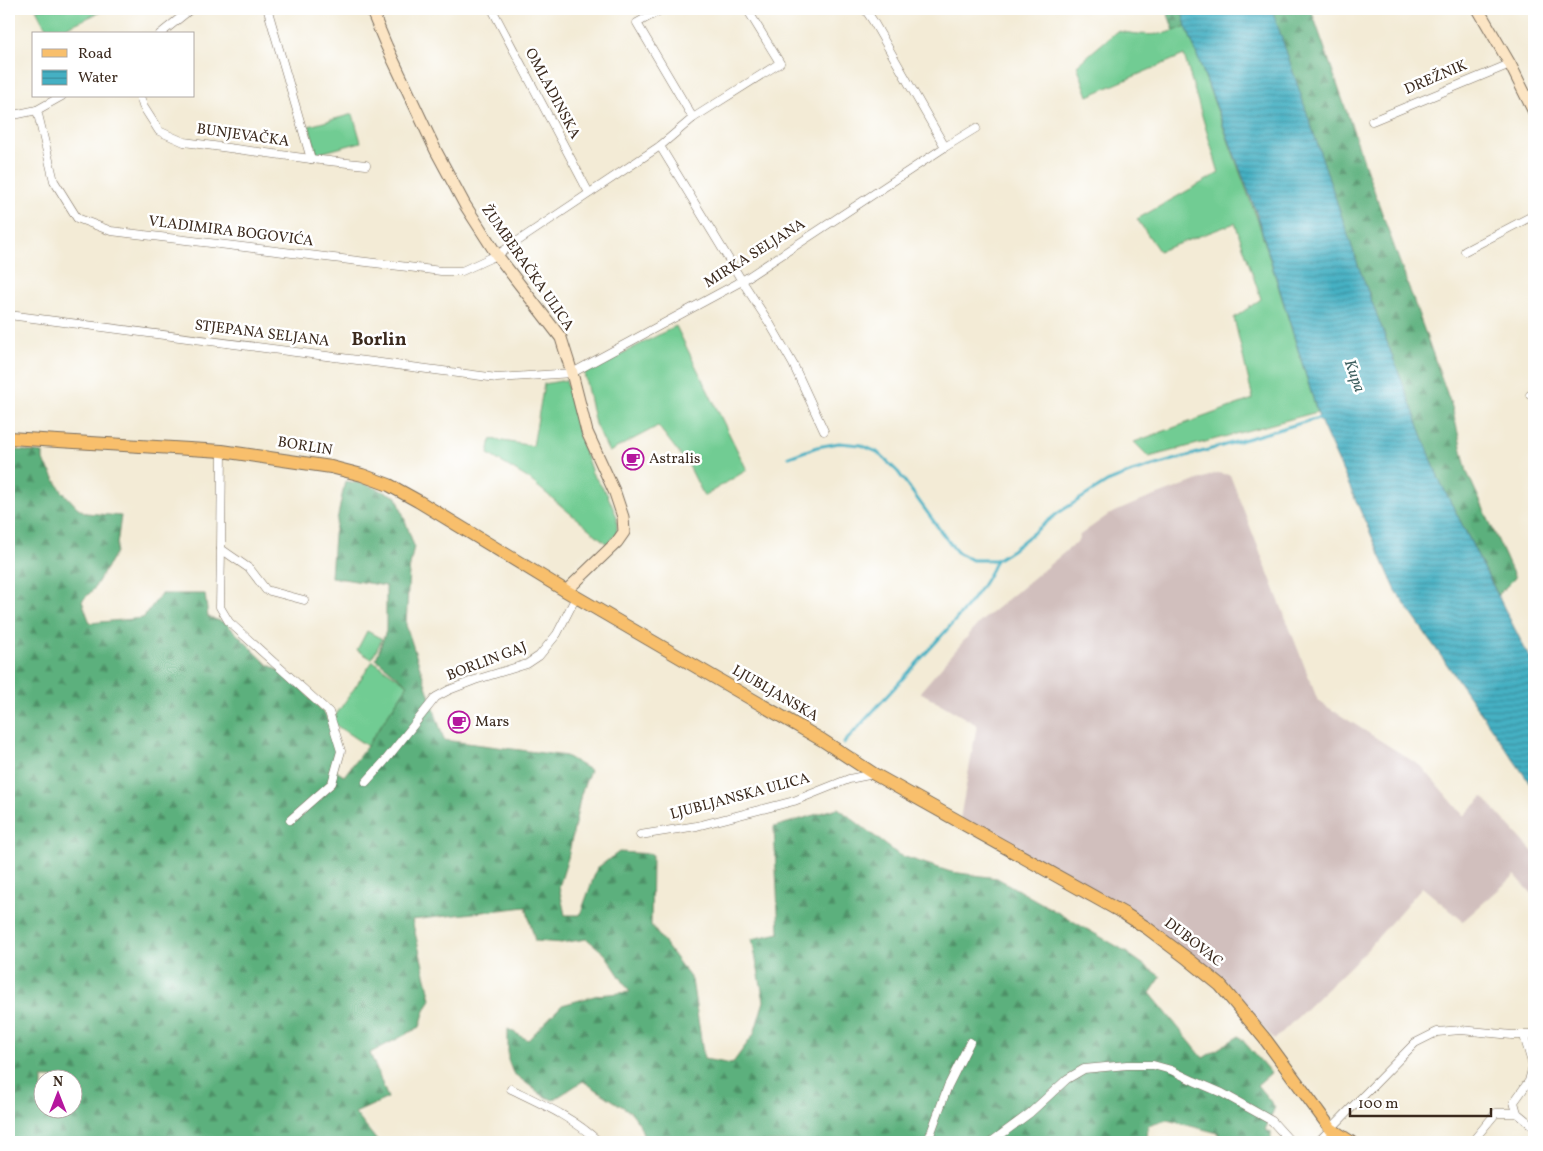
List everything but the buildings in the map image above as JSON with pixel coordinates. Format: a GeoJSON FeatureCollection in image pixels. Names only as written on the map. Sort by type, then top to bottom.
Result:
{"type":"FeatureCollection","features":[{"type":"Feature","properties":{"kind":"main road","name":"ŽUMBERAČKA ULICA"},"geometry":{"type":"LineString","coordinates":[[371,9],[436,151],[465,205],[497,255],[560,338],[572,373],[587,432],[615,493],[623,517],[624,532],[571,594]]}},
{"type":"Feature","properties":{"kind":"main road"},"geometry":{"type":"LineString","coordinates":[[1478,9],[1510,64],[1534,112]]}},
{"type":"Feature","properties":{"kind":"main road","name":"BORLIN"},"geometry":{"type":"LineString","coordinates":[[9,438],[222,452],[331,467],[362,475],[389,485],[418,501],[571,594]]}},
{"type":"Feature","properties":{"kind":"main road","name":"LJUBLJANSKA"},"geometry":{"type":"LineString","coordinates":[[571,594],[822,740],[874,774],[966,826]]}},
{"type":"Feature","properties":{"kind":"main road","name":"DUBOVAC"},"geometry":{"type":"LineString","coordinates":[[966,826],[1125,914],[1168,943],[1220,985],[1265,1039],[1331,1128],[1351,1142]]}},
{"type":"Feature","properties":{"kind":"street"},"geometry":{"type":"LineString","coordinates":[[162,32],[191,9]]}},
{"type":"Feature","properties":{"kind":"street","name":"OMLADINSKA"},"geometry":{"type":"LineString","coordinates":[[492,9],[588,193]]}},
{"type":"Feature","properties":{"kind":"street"},"geometry":{"type":"LineString","coordinates":[[662,9],[637,23],[693,118]]}},
{"type":"Feature","properties":{"kind":"street","name":"VLADIMIRA BOGOVIĆA"},"geometry":{"type":"LineString","coordinates":[[36,110],[54,181],[77,218],[111,231],[440,271],[462,271],[497,255],[660,146],[693,118],[780,63],[747,9]]}},
{"type":"Feature","properties":{"kind":"street"},"geometry":{"type":"LineString","coordinates":[[865,9],[945,147]]}},
{"type":"Feature","properties":{"kind":"street"},"geometry":{"type":"LineString","coordinates":[[268,11],[311,159]]}},
{"type":"Feature","properties":{"kind":"street","name":"DREŽNIK"},"geometry":{"type":"LineString","coordinates":[[1372,121],[1510,64]]}},
{"type":"Feature","properties":{"kind":"street"},"geometry":{"type":"LineString","coordinates":[[9,116],[36,110],[58,98]]}},
{"type":"Feature","properties":{"kind":"street","name":"BUNJEVAČKA"},"geometry":{"type":"LineString","coordinates":[[141,98],[143,106],[159,131],[184,142],[366,165]]}},
{"type":"Feature","properties":{"kind":"street","name":"MIRKA SELJANA"},"geometry":{"type":"LineString","coordinates":[[572,373],[742,282],[976,128]]}},
{"type":"Feature","properties":{"kind":"street"},"geometry":{"type":"LineString","coordinates":[[660,146],[742,282],[770,324],[793,364],[824,431]]}},
{"type":"Feature","properties":{"kind":"street"},"geometry":{"type":"LineString","coordinates":[[1464,251],[1534,215]]}},
{"type":"Feature","properties":{"kind":"street","name":"STJEPANA SELJANA"},"geometry":{"type":"LineString","coordinates":[[9,315],[497,378],[572,373]]}},
{"type":"Feature","properties":{"kind":"street"},"geometry":{"type":"LineString","coordinates":[[222,452],[220,608],[229,622],[328,712],[340,751],[332,783],[290,820]]}},
{"type":"Feature","properties":{"kind":"street"},"geometry":{"type":"LineString","coordinates":[[221,549],[250,569],[266,590],[304,600]]}},
{"type":"Feature","properties":{"kind":"street","name":"BORLIN GAJ"},"geometry":{"type":"LineString","coordinates":[[366,782],[418,722],[436,698],[449,690],[527,664],[539,656],[557,634],[571,594]]}},
{"type":"Feature","properties":{"kind":"street","name":"LJUBLJANSKA ULICA"},"geometry":{"type":"LineString","coordinates":[[640,835],[697,826],[794,800],[849,779],[874,774]]}},
{"type":"Feature","properties":{"kind":"street"},"geometry":{"type":"LineString","coordinates":[[1318,1142],[1415,1043],[1437,1032],[1461,1030],[1524,1036],[1534,1035]]}},
{"type":"Feature","properties":{"kind":"street"},"geometry":{"type":"LineString","coordinates":[[1524,1036],[1533,1066],[1529,1081],[1514,1102],[1517,1113],[1534,1127]]}},
{"type":"Feature","properties":{"kind":"street"},"geometry":{"type":"LineString","coordinates":[[930,1142],[929,1138],[948,1086],[970,1042]]}},
{"type":"Feature","properties":{"kind":"street"},"geometry":{"type":"LineString","coordinates":[[991,1142],[1030,1113],[1067,1079],[1084,1069],[1127,1065],[1153,1065],[1171,1070],[1244,1104],[1272,1121],[1290,1142]]}},
{"type":"Feature","properties":{"kind":"street"},"geometry":{"type":"LineString","coordinates":[[511,1089],[555,1110],[585,1129],[599,1142]]}},
{"type":"Feature","properties":{"kind":"street"},"geometry":{"type":"LineString","coordinates":[[1472,1142],[1496,1113],[1517,1113]]}},
{"type":"Feature","properties":{"kind":"shaded area"},"geometry":{"type":"Polygon","coordinates":[[[1217,473],[1230,475],[1318,701],[1422,767],[1464,816],[1483,797],[1534,853],[1534,896],[1515,875],[1463,921],[1422,887],[1365,952],[1274,1040],[1225,981],[960,819],[977,725],[920,692],[979,623],[1077,542],[1080,535],[1108,515],[1217,473]]]}},
{"type":"Feature","properties":{"kind":"green space"},"geometry":{"type":"Polygon","coordinates":[[[36,9],[107,9],[56,32],[48,32],[36,9]]]}},
{"type":"Feature","properties":{"kind":"green space"},"geometry":{"type":"Polygon","coordinates":[[[1166,9],[1181,9],[1186,26],[1174,31],[1166,9]]]}},
{"type":"Feature","properties":{"kind":"green space"},"geometry":{"type":"Polygon","coordinates":[[[1272,9],[1311,9],[1452,407],[1467,472],[1515,578],[1498,595],[1439,479],[1358,265],[1272,9]]]}},
{"type":"Feature","properties":{"kind":"green space"},"geometry":{"type":"Polygon","coordinates":[[[1186,26],[1259,224],[1317,412],[1149,457],[1134,442],[1253,399],[1234,318],[1261,299],[1235,223],[1159,251],[1137,219],[1219,173],[1184,55],[1088,96],[1077,65],[1117,31],[1135,34],[1160,34],[1186,26]]]}},
{"type":"Feature","properties":{"kind":"green space"},"geometry":{"type":"Polygon","coordinates":[[[353,114],[361,142],[317,154],[309,126],[353,114]]]}},
{"type":"Feature","properties":{"kind":"green space"},"geometry":{"type":"Polygon","coordinates":[[[676,326],[747,470],[704,496],[689,466],[658,426],[609,452],[595,424],[584,373],[676,326]]]}},
{"type":"Feature","properties":{"kind":"green space"},"geometry":{"type":"Polygon","coordinates":[[[566,380],[579,435],[592,473],[607,494],[617,517],[617,533],[607,544],[529,479],[488,454],[491,439],[533,446],[544,384],[566,380]]]}},
{"type":"Feature","properties":{"kind":"green space"},"geometry":{"type":"Polygon","coordinates":[[[9,449],[43,453],[43,460],[62,491],[77,507],[86,513],[121,516],[116,552],[93,590],[82,601],[90,623],[143,618],[161,594],[205,594],[208,617],[226,623],[267,664],[289,676],[326,715],[339,749],[336,771],[344,776],[367,746],[408,685],[376,659],[386,631],[386,586],[331,577],[334,535],[345,481],[366,484],[397,497],[414,546],[409,571],[406,625],[444,740],[566,756],[590,770],[581,794],[568,858],[559,887],[565,915],[580,915],[597,868],[619,852],[652,854],[651,925],[692,980],[704,1059],[732,1064],[754,1034],[764,1001],[752,939],[779,933],[774,827],[838,808],[899,855],[951,872],[997,878],[1120,948],[1161,977],[1150,993],[1203,1058],[1239,1036],[1271,1073],[1257,1085],[1275,1107],[1265,1130],[1271,1132],[1271,1142],[1219,1142],[1218,1133],[1167,1120],[1148,1126],[1147,1142],[646,1142],[639,1123],[632,1113],[583,1081],[553,1100],[542,1095],[513,1073],[508,1060],[508,1029],[528,1040],[562,1005],[598,995],[630,992],[605,954],[587,939],[561,943],[535,941],[526,907],[412,920],[431,999],[420,1027],[370,1053],[388,1098],[355,1113],[378,1142],[9,1142],[9,449]]]}},
{"type":"Feature","properties":{"kind":"green space"},"geometry":{"type":"Polygon","coordinates":[[[367,631],[382,639],[372,659],[357,650],[367,631]]]}},
{"type":"Feature","properties":{"kind":"green space"},"geometry":{"type":"Polygon","coordinates":[[[373,661],[408,685],[367,746],[331,722],[373,661]]]}},
{"type":"Feature","properties":{"kind":"water","name":"Kupa"},"geometry":{"type":"Polygon","coordinates":[[[1181,9],[1272,9],[1358,265],[1439,479],[1527,653],[1534,662],[1534,789],[1397,593],[1319,418],[1256,212],[1181,9]]]}},
{"type":"Feature","properties":{"kind":"waterway"},"geometry":{"type":"LineString","coordinates":[[789,457],[817,447],[839,443],[861,445],[877,452],[898,472],[957,552],[972,560],[996,560],[1012,550],[1058,513],[1107,482],[1132,472],[1322,417]]}},
{"type":"Feature","properties":{"kind":"waterway"},"geometry":{"type":"LineString","coordinates":[[844,743],[962,613],[977,593],[996,560]]}},
{"type":"Feature","properties":{"kind":"place","name":"Astralis"},"geometry":{"type":"Point","coordinates":[633,459]}},
{"type":"Feature","properties":{"kind":"place","name":"Mars"},"geometry":{"type":"Point","coordinates":[459,722]}},
{"type":"Feature","properties":{"kind":"district","name":"Borlin"},"geometry":{"type":"Point","coordinates":[379,340]}}]}
